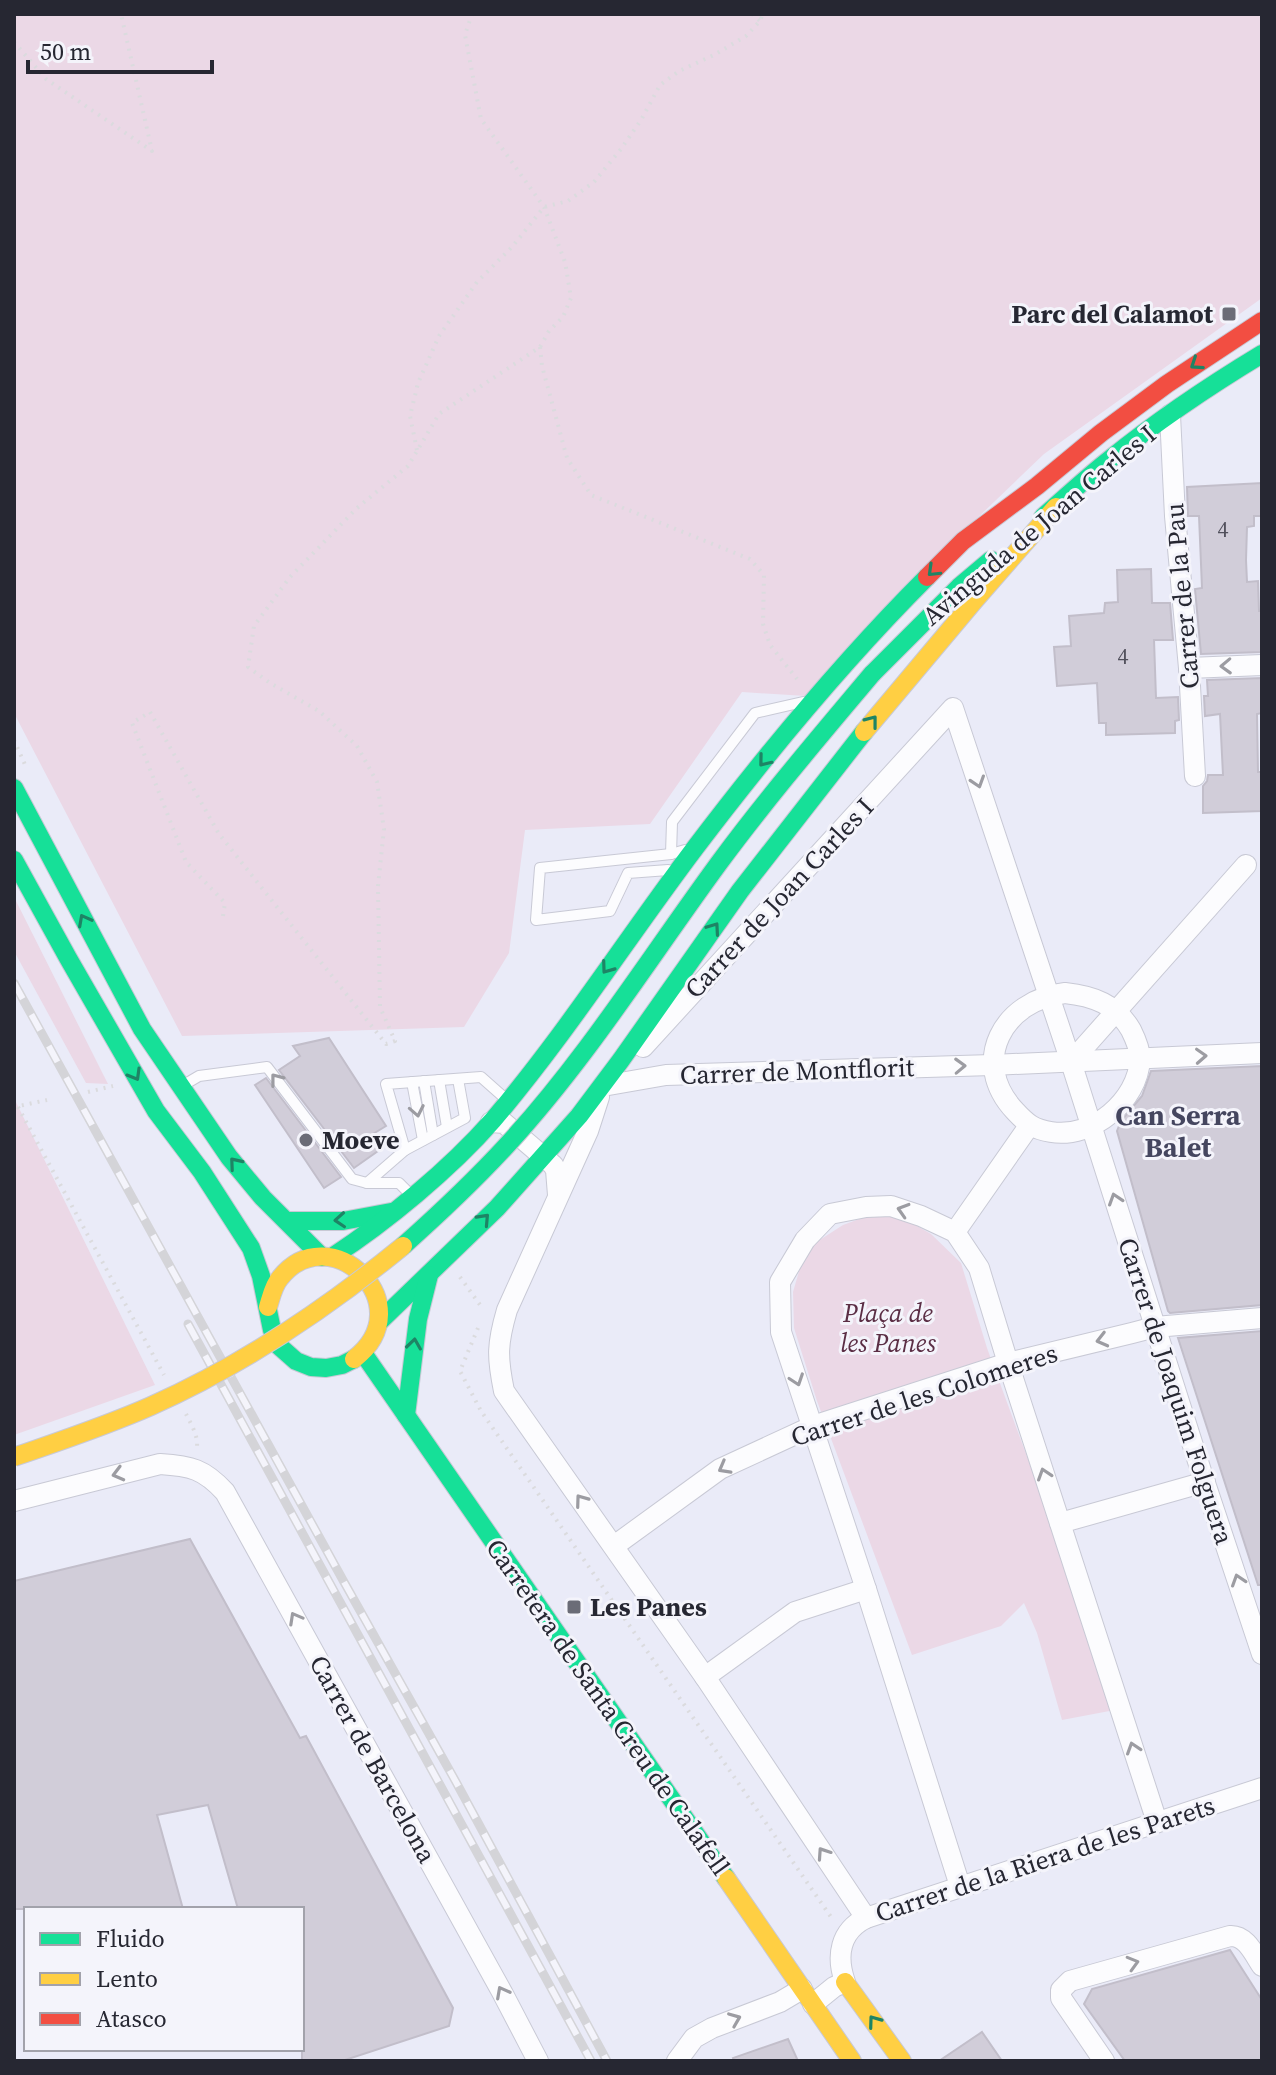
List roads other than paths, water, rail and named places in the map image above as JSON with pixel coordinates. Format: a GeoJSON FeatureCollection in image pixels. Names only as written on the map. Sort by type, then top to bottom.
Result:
{"type":"FeatureCollection","features":[{"type":"Feature","properties":{"kind":"street","name":"Avinguda de Joan Carles I"},"geometry":{"type":"LineString","coordinates":[[327,1257],[363,1237],[467,1147],[491,1122],[533,1071],[695,848],[813,700],[896,608],[963,541],[1167,384],[1262,321]]}},
{"type":"Feature","properties":{"kind":"street","name":"Avinguda de Joan Carles I"},"geometry":{"type":"LineString","coordinates":[[872,674],[959,587],[1109,460],[1262,354]]}},
{"type":"Feature","properties":{"kind":"street","name":"Carrer de la Pau"},"geometry":{"type":"LineString","coordinates":[[1170,415],[1195,776]]}},
{"type":"Feature","properties":{"kind":"street","name":"Avinguda de Joan Carles I"},"geometry":{"type":"LineString","coordinates":[[872,674],[949,578],[1037,486]]}},
{"type":"Feature","properties":{"kind":"street"},"geometry":{"type":"LineString","coordinates":[[379,1322],[461,1244],[544,1156],[603,1086],[740,892],[889,699],[1056,507]]}},
{"type":"Feature","properties":{"kind":"street"},"geometry":{"type":"LineString","coordinates":[[1189,668],[1262,665]]}},
{"type":"Feature","properties":{"kind":"street"},"geometry":{"type":"LineString","coordinates":[[14,1457],[101,1428],[151,1407],[227,1368],[290,1331],[340,1296],[388,1259],[452,1201],[508,1144],[557,1085],[769,798],[872,674]]}},
{"type":"Feature","properties":{"kind":"street","name":"Carrer de Joan Carles I"},"geometry":{"type":"LineString","coordinates":[[603,1086],[631,1062],[953,708],[1049,995]]}},
{"type":"Feature","properties":{"kind":"street"},"geometry":{"type":"LineString","coordinates":[[14,788],[142,1029],[229,1157],[263,1198],[327,1257]]}},
{"type":"Feature","properties":{"kind":"street"},"geometry":{"type":"LineString","coordinates":[[14,860],[162,1121],[203,1172],[253,1252],[268,1307],[269,1327],[281,1350],[296,1362],[312,1368],[332,1369],[348,1364],[363,1353],[372,1342],[379,1322],[375,1289],[363,1273],[352,1264],[327,1257],[310,1258],[291,1267],[278,1281],[268,1307]]}},
{"type":"Feature","properties":{"kind":"street"},"geometry":{"type":"LineString","coordinates":[[1071,1062],[1246,865]]}},
{"type":"Feature","properties":{"kind":"street"},"geometry":{"type":"LineString","coordinates":[[1049,995],[1083,995],[1117,1011],[1136,1040],[1140,1059],[1124,1099],[1092,1127],[1052,1133],[1029,1126],[1007,1103],[997,1084],[992,1065],[1000,1033],[1030,1003],[1049,995]]}},
{"type":"Feature","properties":{"kind":"street","name":"Carrer de Joaquim Folguera"},"geometry":{"type":"LineString","coordinates":[[1049,995],[1262,1654]]}},
{"type":"Feature","properties":{"kind":"street"},"geometry":{"type":"LineString","coordinates":[[1140,1059],[1262,1053]]}},
{"type":"Feature","properties":{"kind":"street","name":"Carrer de Montflorit"},"geometry":{"type":"LineString","coordinates":[[603,1086],[666,1075],[1140,1059]]}},
{"type":"Feature","properties":{"kind":"street"},"geometry":{"type":"LineString","coordinates":[[603,1086],[588,1131],[507,1310],[500,1335],[498,1363],[504,1391],[705,1677],[866,1918]]}},
{"type":"Feature","properties":{"kind":"street"},"geometry":{"type":"LineString","coordinates":[[491,1122],[504,1123],[544,1156],[556,1170],[558,1199]]}},
{"type":"Feature","properties":{"kind":"street"},"geometry":{"type":"LineString","coordinates":[[955,1232],[1029,1126]]}},
{"type":"Feature","properties":{"kind":"street"},"geometry":{"type":"LineString","coordinates":[[960,1886],[781,1332],[780,1282],[805,1240],[830,1214],[891,1206],[921,1216],[955,1232],[979,1268],[1157,1822]]}},
{"type":"Feature","properties":{"kind":"street"},"geometry":{"type":"LineString","coordinates":[[287,1221],[343,1221],[391,1212]]}},
{"type":"Feature","properties":{"kind":"street"},"geometry":{"type":"LineString","coordinates":[[406,1415],[418,1319],[429,1275]]}},
{"type":"Feature","properties":{"kind":"street","name":"Carrer de les Colomeres"},"geometry":{"type":"LineString","coordinates":[[614,1546],[720,1469],[813,1426],[1008,1363],[1155,1327],[1262,1318]]}},
{"type":"Feature","properties":{"kind":"street","name":"Carretera de Santa Creu de Calafell"},"geometry":{"type":"LineString","coordinates":[[363,1353],[852,2061]]}},
{"type":"Feature","properties":{"kind":"street","name":"Carrer de Barcelona"},"geometry":{"type":"LineString","coordinates":[[14,1501],[160,1464],[195,1469],[211,1477],[225,1492],[538,2061]]}},
{"type":"Feature","properties":{"kind":"street"},"geometry":{"type":"LineString","coordinates":[[1060,1523],[1205,1482]]}},
{"type":"Feature","properties":{"kind":"street"},"geometry":{"type":"LineString","coordinates":[[705,1677],[795,1612],[866,1589]]}},
{"type":"Feature","properties":{"kind":"street","name":"Carrer de la Riera de les Parets"},"geometry":{"type":"LineString","coordinates":[[845,1982],[839,1956],[856,1922],[1262,1788]]}},
{"type":"Feature","properties":{"kind":"street"},"geometry":{"type":"LineString","coordinates":[[1104,2061],[1061,1998],[1061,1990],[1070,1981],[1237,1935],[1245,1941],[1262,1966]]}},
{"type":"Feature","properties":{"kind":"street"},"geometry":{"type":"LineString","coordinates":[[677,2061],[694,2038],[712,2028],[845,1982],[902,2061]]}},
{"type":"Feature","properties":{"kind":"lane"},"geometry":{"type":"LineString","coordinates":[[671,854],[672,822],[755,713],[813,700]]}},
{"type":"Feature","properties":{"kind":"lane"},"geometry":{"type":"LineString","coordinates":[[671,879],[668,870],[628,873],[610,911],[536,920],[540,868],[671,854],[695,848]]}},
{"type":"Feature","properties":{"kind":"lane"},"geometry":{"type":"LineString","coordinates":[[181,1086],[199,1076],[267,1067],[352,1179],[367,1183],[399,1183],[411,1196]]}},
{"type":"Feature","properties":{"kind":"lane"},"geometry":{"type":"LineString","coordinates":[[405,1150],[386,1084],[481,1077],[508,1102]]}},
{"type":"Feature","properties":{"kind":"lane"},"geometry":{"type":"LineString","coordinates":[[367,1183],[405,1150],[465,1118],[458,1079]]}},
{"type":"Feature","properties":{"kind":"lane"},"geometry":{"type":"LineString","coordinates":[[439,1080],[447,1127]]}},
{"type":"Feature","properties":{"kind":"lane"},"geometry":{"type":"LineString","coordinates":[[424,1081],[428,1138]]}},
{"type":"Feature","properties":{"kind":"lane"},"geometry":{"type":"LineString","coordinates":[[412,1082],[428,1138]]}},
{"type":"Feature","properties":{"kind":"railway"},"geometry":{"type":"LineString","coordinates":[[14,983],[607,2061]]}},
{"type":"Feature","properties":{"kind":"railway"},"geometry":{"type":"LineString","coordinates":[[188,1324],[591,2061]]}},
{"type":"Feature","properties":{"kind":"place","name":"Parc del Calamot"},"geometry":{"type":"Point","coordinates":[1229,314]}},
{"type":"Feature","properties":{"kind":"place","name":"Moeve"},"geometry":{"type":"Point","coordinates":[306,1140]}},
{"type":"Feature","properties":{"kind":"place","name":"Les Panes"},"geometry":{"type":"Point","coordinates":[574,1607]}},
{"type":"Feature","properties":{"kind":"district","name":"Can Serra Balet"},"geometry":{"type":"Point","coordinates":[1178,1131]}},
{"type":"Feature","properties":{"kind":"park label","name":"Plaça de les Panes"},"geometry":{"type":"Point","coordinates":[888,1328]}}]}
